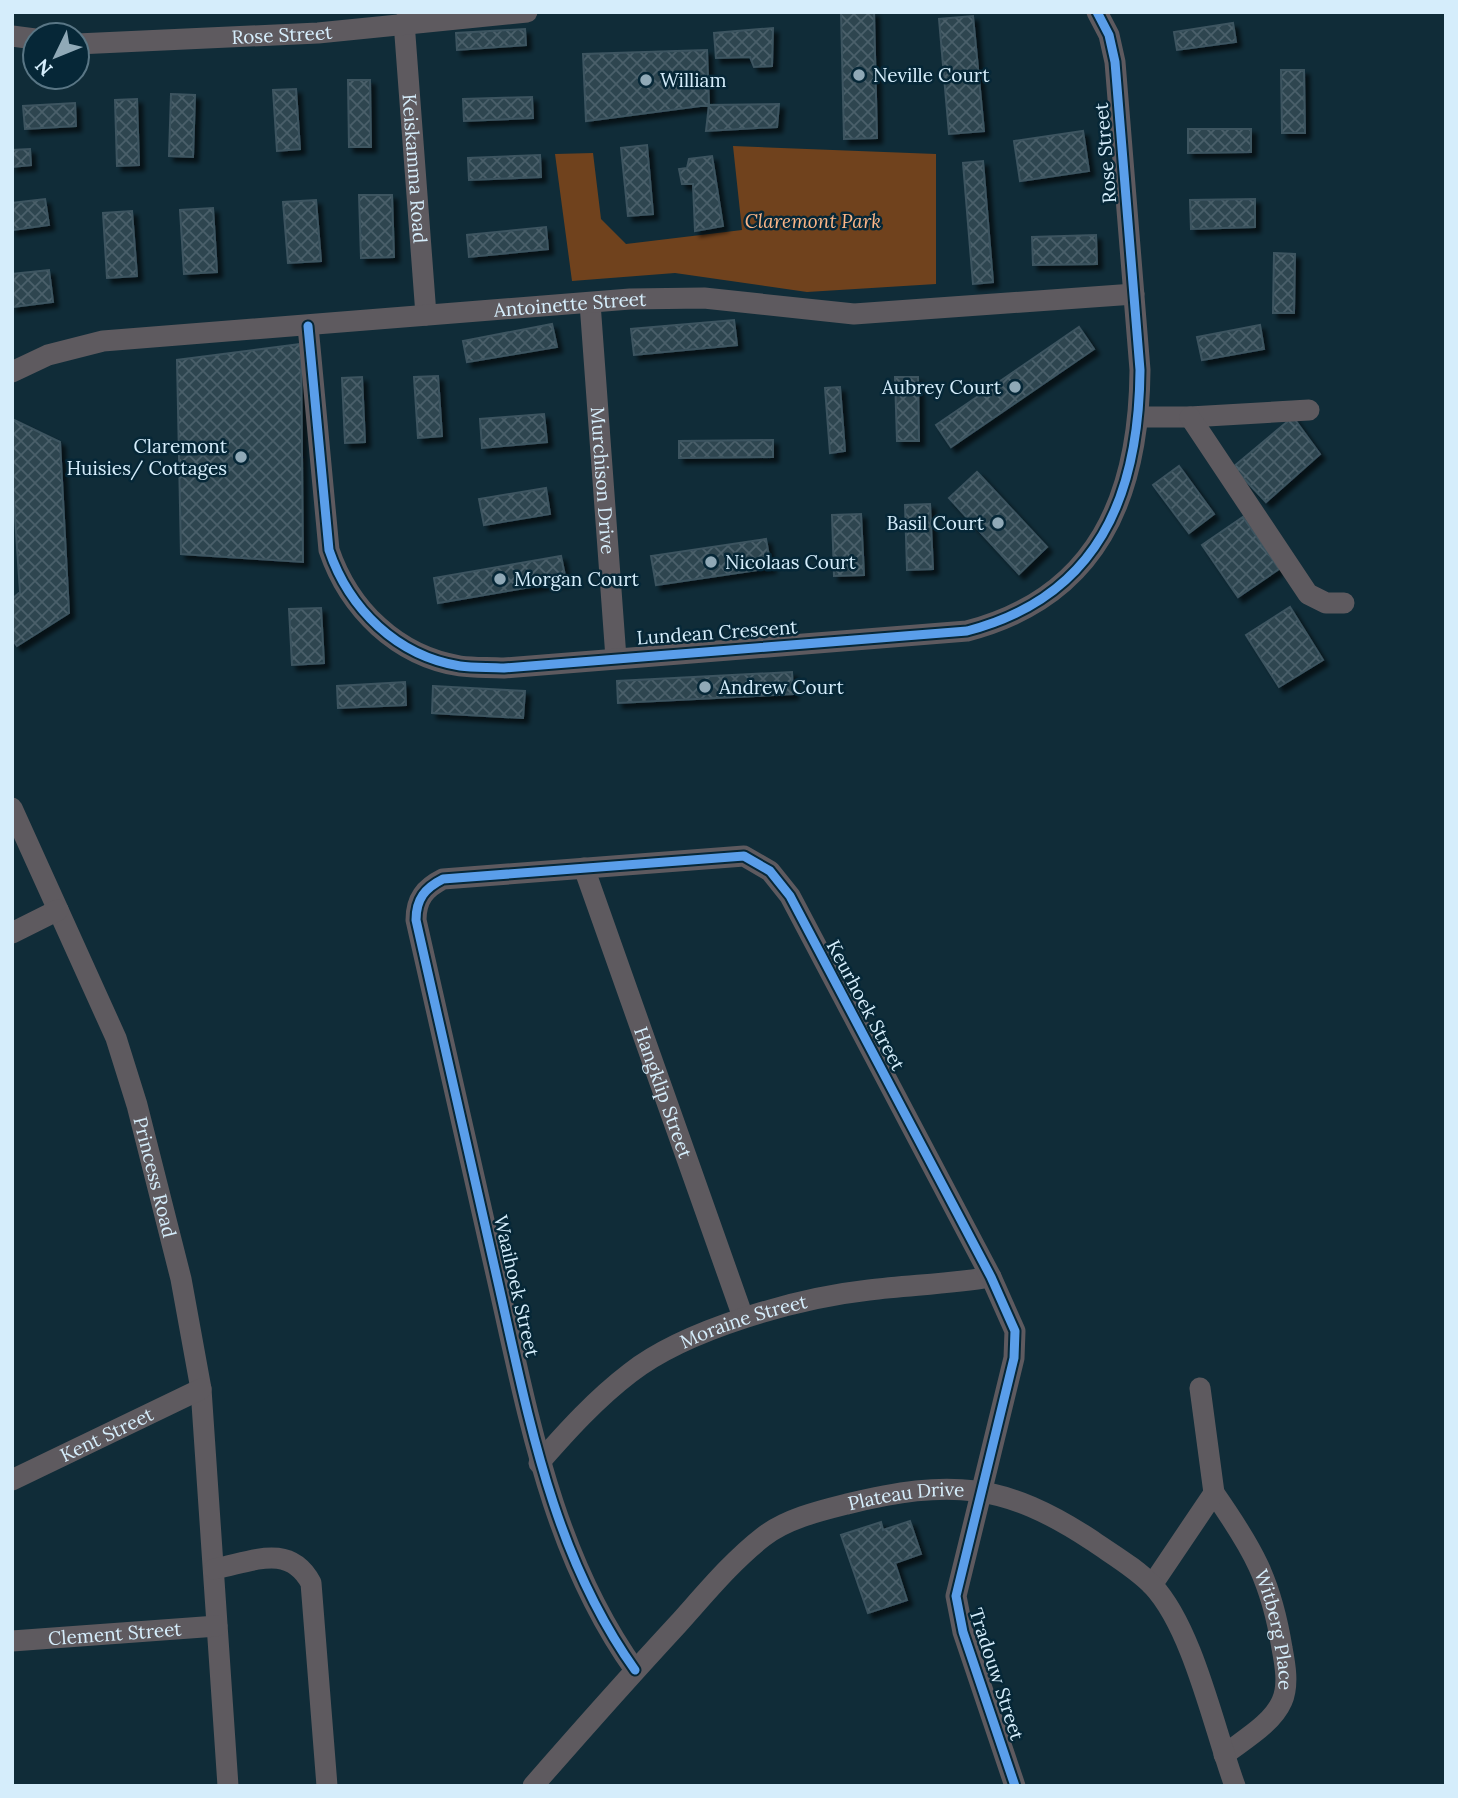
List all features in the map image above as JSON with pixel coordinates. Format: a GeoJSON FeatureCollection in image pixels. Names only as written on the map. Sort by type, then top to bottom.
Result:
{"type":"FeatureCollection","features":[{"type":"Feature","properties":{"kind":"street","name":"Rose Street"},"geometry":{"type":"LineString","coordinates":[[91,43],[318,33],[404,22],[527,12]]}},
{"type":"Feature","properties":{"kind":"street","name":"Rose Street"},"geometry":{"type":"LineString","coordinates":[[1097,12],[1109,35],[1115,62],[1134,294]]}},
{"type":"Feature","properties":{"kind":"street","name":"Keiskamma Road"},"geometry":{"type":"LineString","coordinates":[[404,22],[426,315]]}},
{"type":"Feature","properties":{"kind":"street","name":"Antoinette Street"},"geometry":{"type":"LineString","coordinates":[[12,372],[48,355],[103,341],[673,297],[854,314],[1134,294]]}},
{"type":"Feature","properties":{"kind":"street","name":"Lundean Crescent"},"geometry":{"type":"LineString","coordinates":[[308,326],[329,550],[337,574],[360,609],[389,636],[425,657],[461,666],[504,668],[967,631],[1009,618],[1045,598],[1084,565],[1114,517],[1132,466],[1140,416],[1140,370],[1134,294]]}},
{"type":"Feature","properties":{"kind":"street","name":"Murchison Drive"},"geometry":{"type":"LineString","coordinates":[[590,303],[616,657]]}},
{"type":"Feature","properties":{"kind":"street"},"geometry":{"type":"LineString","coordinates":[[1140,416],[1191,417],[1309,410]]}},
{"type":"Feature","properties":{"kind":"street"},"geometry":{"type":"LineString","coordinates":[[1191,417],[1308,594],[1326,603],[1344,603]]}},
{"type":"Feature","properties":{"kind":"street","name":"Princess Road"},"geometry":{"type":"LineString","coordinates":[[12,808],[116,1038],[137,1105],[181,1279],[201,1389],[229,1786]]}},
{"type":"Feature","properties":{"kind":"street","name":"Keurhoek Street"},"geometry":{"type":"LineString","coordinates":[[423,893],[443,879],[744,856],[760,862],[779,879],[1011,1319],[1015,1341],[982,1491]]}},
{"type":"Feature","properties":{"kind":"street","name":"Hangklip Street"},"geometry":{"type":"LineString","coordinates":[[584,868],[743,1317]]}},
{"type":"Feature","properties":{"kind":"street","name":"Waaihoek Street"},"geometry":{"type":"LineString","coordinates":[[423,893],[416,906],[416,920],[539,1463],[580,1576],[596,1610],[635,1670]]}},
{"type":"Feature","properties":{"kind":"street"},"geometry":{"type":"LineString","coordinates":[[12,933],[58,910]]}},
{"type":"Feature","properties":{"kind":"street","name":"Moraine Street"},"geometry":{"type":"LineString","coordinates":[[539,1463],[571,1427],[631,1373],[658,1355],[743,1317],[821,1297],[991,1277]]}},
{"type":"Feature","properties":{"kind":"street","name":"Witberg Place"},"geometry":{"type":"LineString","coordinates":[[1200,1388],[1214,1493],[1258,1559],[1268,1581],[1275,1604],[1286,1684],[1283,1701],[1275,1712],[1224,1755]]}},
{"type":"Feature","properties":{"kind":"street","name":"Kent Street"},"geometry":{"type":"LineString","coordinates":[[12,1480],[201,1389]]}},
{"type":"Feature","properties":{"kind":"street","name":"Plateau Drive"},"geometry":{"type":"LineString","coordinates":[[533,1786],[635,1670],[751,1548],[778,1527],[835,1507],[895,1493],[982,1491],[1012,1497],[1073,1528],[1152,1585],[1174,1617],[1235,1786]]}},
{"type":"Feature","properties":{"kind":"street","name":"Tradouw Street"},"geometry":{"type":"LineString","coordinates":[[982,1491],[957,1606],[1015,1786]]}},
{"type":"Feature","properties":{"kind":"street"},"geometry":{"type":"LineString","coordinates":[[1152,1585],[1214,1493]]}},
{"type":"Feature","properties":{"kind":"street"},"geometry":{"type":"LineString","coordinates":[[214,1569],[281,1557],[299,1564],[311,1583],[327,1786]]}},
{"type":"Feature","properties":{"kind":"street","name":"Clement Street"},"geometry":{"type":"LineString","coordinates":[[12,1641],[217,1626]]}},
{"type":"Feature","properties":{"kind":"green space","name":"Claremont Park"},"geometry":{"type":"Polygon","coordinates":[[[733,146],[936,154],[936,284],[807,292],[675,273],[572,281],[555,154],[593,153],[601,219],[626,244],[742,230],[733,146]]]}},
{"type":"Feature","properties":{"kind":"building","name":"Neville Court"},"geometry":{"type":"Polygon","coordinates":[[[841,12],[874,12],[877,138],[844,139],[841,12]]]}},
{"type":"Feature","properties":{"kind":"building"},"geometry":{"type":"Polygon","coordinates":[[[973,16],[984,131],[949,134],[939,19],[973,16]]]}},
{"type":"Feature","properties":{"kind":"building"},"geometry":{"type":"Polygon","coordinates":[[[1233,23],[1236,42],[1177,50],[1174,32],[1233,23]]]}},
{"type":"Feature","properties":{"kind":"building"},"geometry":{"type":"Polygon","coordinates":[[[773,28],[772,66],[754,67],[750,57],[716,58],[714,33],[773,28]]]}},
{"type":"Feature","properties":{"kind":"building"},"geometry":{"type":"Polygon","coordinates":[[[525,29],[526,45],[457,50],[456,33],[525,29]]]}},
{"type":"Feature","properties":{"kind":"building","name":"William"},"geometry":{"type":"Polygon","coordinates":[[[707,50],[709,105],[586,121],[583,54],[707,50]]]}},
{"type":"Feature","properties":{"kind":"building"},"geometry":{"type":"Polygon","coordinates":[[[1281,70],[1304,70],[1305,133],[1282,133],[1281,70]]]}},
{"type":"Feature","properties":{"kind":"building"},"geometry":{"type":"Polygon","coordinates":[[[348,80],[370,80],[371,147],[349,147],[348,80]]]}},
{"type":"Feature","properties":{"kind":"building"},"geometry":{"type":"Polygon","coordinates":[[[296,89],[300,149],[277,151],[273,90],[296,89]]]}},
{"type":"Feature","properties":{"kind":"building"},"geometry":{"type":"Polygon","coordinates":[[[171,94],[195,95],[193,157],[169,156],[171,94]]]}},
{"type":"Feature","properties":{"kind":"building"},"geometry":{"type":"Polygon","coordinates":[[[532,97],[533,118],[464,121],[463,99],[532,97]]]}},
{"type":"Feature","properties":{"kind":"building"},"geometry":{"type":"Polygon","coordinates":[[[137,99],[139,165],[117,166],[115,100],[137,99]]]}},
{"type":"Feature","properties":{"kind":"building"},"geometry":{"type":"Polygon","coordinates":[[[75,103],[76,126],[25,129],[23,106],[75,103]]]}},
{"type":"Feature","properties":{"kind":"building"},"geometry":{"type":"Polygon","coordinates":[[[779,104],[777,127],[706,131],[709,105],[779,104]]]}},
{"type":"Feature","properties":{"kind":"building"},"geometry":{"type":"Polygon","coordinates":[[[1188,129],[1251,129],[1251,152],[1188,153],[1188,129]]]}},
{"type":"Feature","properties":{"kind":"building"},"geometry":{"type":"Polygon","coordinates":[[[1083,131],[1089,171],[1020,181],[1014,141],[1083,131]]]}},
{"type":"Feature","properties":{"kind":"building"},"geometry":{"type":"Polygon","coordinates":[[[647,145],[653,214],[628,216],[621,148],[647,145]]]}},
{"type":"Feature","properties":{"kind":"building"},"geometry":{"type":"Polygon","coordinates":[[[30,149],[31,165],[12,167],[12,150],[30,149]]]}},
{"type":"Feature","properties":{"kind":"building"},"geometry":{"type":"Polygon","coordinates":[[[540,155],[541,177],[469,180],[468,158],[540,155]]]}},
{"type":"Feature","properties":{"kind":"building"},"geometry":{"type":"Polygon","coordinates":[[[712,156],[723,226],[695,231],[693,184],[682,184],[679,169],[687,168],[689,159],[712,156]]]}},
{"type":"Feature","properties":{"kind":"building"},"geometry":{"type":"Polygon","coordinates":[[[983,161],[993,282],[973,284],[963,163],[983,161]]]}},
{"type":"Feature","properties":{"kind":"building"},"geometry":{"type":"Polygon","coordinates":[[[359,195],[392,195],[394,257],[361,258],[359,195]]]}},
{"type":"Feature","properties":{"kind":"building"},"geometry":{"type":"Polygon","coordinates":[[[45,199],[49,225],[12,230],[12,203],[45,199]]]}},
{"type":"Feature","properties":{"kind":"building"},"geometry":{"type":"Polygon","coordinates":[[[1255,199],[1255,227],[1191,229],[1190,200],[1255,199]]]}},
{"type":"Feature","properties":{"kind":"building"},"geometry":{"type":"Polygon","coordinates":[[[316,200],[321,261],[288,263],[283,202],[316,200]]]}},
{"type":"Feature","properties":{"kind":"building"},"geometry":{"type":"Polygon","coordinates":[[[213,208],[217,272],[184,274],[180,210],[213,208]]]}},
{"type":"Feature","properties":{"kind":"building"},"geometry":{"type":"Polygon","coordinates":[[[132,211],[137,276],[107,278],[103,213],[132,211]]]}},
{"type":"Feature","properties":{"kind":"building"},"geometry":{"type":"Polygon","coordinates":[[[546,227],[548,249],[469,257],[467,235],[546,227]]]}},
{"type":"Feature","properties":{"kind":"building"},"geometry":{"type":"Polygon","coordinates":[[[1096,235],[1097,264],[1033,265],[1032,237],[1096,235]]]}},
{"type":"Feature","properties":{"kind":"building"},"geometry":{"type":"Polygon","coordinates":[[[1274,253],[1295,254],[1294,313],[1273,313],[1274,253]]]}},
{"type":"Feature","properties":{"kind":"building"},"geometry":{"type":"Polygon","coordinates":[[[49,270],[53,302],[12,307],[12,274],[49,270]]]}},
{"type":"Feature","properties":{"kind":"building"},"geometry":{"type":"Polygon","coordinates":[[[734,320],[737,345],[634,355],[631,329],[734,320]]]}},
{"type":"Feature","properties":{"kind":"building"},"geometry":{"type":"Polygon","coordinates":[[[552,324],[557,347],[467,362],[463,341],[552,324]]]}},
{"type":"Feature","properties":{"kind":"building"},"geometry":{"type":"Polygon","coordinates":[[[1260,325],[1264,349],[1202,360],[1197,337],[1260,325]]]}},
{"type":"Feature","properties":{"kind":"building","name":"Aubrey Court"},"geometry":{"type":"Polygon","coordinates":[[[1079,327],[1094,349],[951,447],[936,425],[1079,327]]]}},
{"type":"Feature","properties":{"kind":"building","name":"Claremont Huisies/ Cottages"},"geometry":{"type":"Polygon","coordinates":[[[301,344],[303,562],[181,554],[177,360],[301,344]]]}},
{"type":"Feature","properties":{"kind":"building"},"geometry":{"type":"Polygon","coordinates":[[[438,376],[442,436],[418,438],[414,377],[438,376]]]}},
{"type":"Feature","properties":{"kind":"building"},"geometry":{"type":"Polygon","coordinates":[[[362,377],[365,442],[345,443],[342,378],[362,377]]]}},
{"type":"Feature","properties":{"kind":"building"},"geometry":{"type":"Polygon","coordinates":[[[895,377],[918,377],[919,441],[897,441],[895,377]]]}},
{"type":"Feature","properties":{"kind":"building"},"geometry":{"type":"Polygon","coordinates":[[[840,387],[845,451],[830,453],[825,388],[840,387]]]}},
{"type":"Feature","properties":{"kind":"building"},"geometry":{"type":"Polygon","coordinates":[[[544,414],[547,442],[482,448],[480,419],[544,414]]]}},
{"type":"Feature","properties":{"kind":"building"},"geometry":{"type":"Polygon","coordinates":[[[1293,417],[1320,454],[1266,502],[1233,467],[1293,417]]]}},
{"type":"Feature","properties":{"kind":"building"},"geometry":{"type":"Polygon","coordinates":[[[12,419],[60,442],[69,613],[17,646],[12,639],[12,599],[20,592],[12,473],[12,419]]]}},
{"type":"Feature","properties":{"kind":"building"},"geometry":{"type":"Polygon","coordinates":[[[773,440],[773,457],[679,458],[679,441],[773,440]]]}},
{"type":"Feature","properties":{"kind":"building"},"geometry":{"type":"Polygon","coordinates":[[[1179,466],[1214,514],[1189,533],[1153,485],[1179,466]]]}},
{"type":"Feature","properties":{"kind":"building","name":"Basil Court"},"geometry":{"type":"Polygon","coordinates":[[[977,472],[1047,547],[1019,574],[949,498],[977,472]]]}},
{"type":"Feature","properties":{"kind":"building"},"geometry":{"type":"Polygon","coordinates":[[[546,488],[550,514],[484,525],[479,499],[546,488]]]}},
{"type":"Feature","properties":{"kind":"building"},"geometry":{"type":"Polygon","coordinates":[[[930,504],[933,569],[907,570],[905,505],[930,504]]]}},
{"type":"Feature","properties":{"kind":"building"},"geometry":{"type":"Polygon","coordinates":[[[861,514],[864,575],[834,576],[832,515],[861,514]]]}},
{"type":"Feature","properties":{"kind":"building"},"geometry":{"type":"Polygon","coordinates":[[[1243,517],[1279,569],[1238,597],[1202,545],[1243,517]]]}},
{"type":"Feature","properties":{"kind":"building","name":"Nicolaas Court"},"geometry":{"type":"Polygon","coordinates":[[[766,539],[771,568],[656,585],[651,556],[766,539]]]}},
{"type":"Feature","properties":{"kind":"building","name":"Morgan Court"},"geometry":{"type":"Polygon","coordinates":[[[561,556],[566,581],[438,603],[434,578],[561,556]]]}},
{"type":"Feature","properties":{"kind":"building"},"geometry":{"type":"Polygon","coordinates":[[[1290,607],[1323,660],[1279,687],[1246,635],[1290,607]]]}},
{"type":"Feature","properties":{"kind":"building"},"geometry":{"type":"Polygon","coordinates":[[[321,608],[324,663],[292,665],[289,609],[321,608]]]}},
{"type":"Feature","properties":{"kind":"building","name":"Andrew Court"},"geometry":{"type":"Polygon","coordinates":[[[792,672],[793,694],[618,703],[617,681],[792,672]]]}},
{"type":"Feature","properties":{"kind":"building"},"geometry":{"type":"Polygon","coordinates":[[[405,682],[406,705],[338,708],[337,686],[405,682]]]}},
{"type":"Feature","properties":{"kind":"building"},"geometry":{"type":"Polygon","coordinates":[[[433,686],[525,691],[523,718],[432,713],[433,686]]]}},
{"type":"Feature","properties":{"kind":"building"},"geometry":{"type":"Polygon","coordinates":[[[910,1521],[921,1554],[895,1563],[907,1600],[868,1613],[841,1535],[881,1522],[883,1530],[910,1521]]]}},
{"type":"Feature","properties":{"kind":"cycle path"},"geometry":{"type":"LineString","coordinates":[[308,326],[329,550],[349,592],[378,626],[416,652],[437,661],[460,666],[504,668],[967,631],[1012,615],[1049,594],[1079,567],[1102,535],[1119,499],[1131,459],[1138,416],[1140,370],[1115,62],[1109,35],[1097,12]]}},
{"type":"Feature","properties":{"kind":"cycle path"},"geometry":{"type":"LineString","coordinates":[[635,1670],[583,1579],[546,1482],[520,1380],[416,913],[423,895],[443,879],[744,856],[770,871],[790,896],[991,1277],[1015,1331],[1014,1358],[956,1596],[963,1632],[1015,1786]]}},
{"type":"Feature","properties":{"kind":"place","name":"Neville Court"},"geometry":{"type":"Point","coordinates":[859,75]}},
{"type":"Feature","properties":{"kind":"place","name":"William"},"geometry":{"type":"Point","coordinates":[646,80]}},
{"type":"Feature","properties":{"kind":"place","name":"Aubrey Court"},"geometry":{"type":"Point","coordinates":[1015,387]}},
{"type":"Feature","properties":{"kind":"place","name":"Claremont Huisies/ Cottages"},"geometry":{"type":"Point","coordinates":[241,457]}},
{"type":"Feature","properties":{"kind":"place","name":"Basil Court"},"geometry":{"type":"Point","coordinates":[998,523]}},
{"type":"Feature","properties":{"kind":"place","name":"Nicolaas Court"},"geometry":{"type":"Point","coordinates":[711,562]}},
{"type":"Feature","properties":{"kind":"place","name":"Morgan Court"},"geometry":{"type":"Point","coordinates":[500,579]}},
{"type":"Feature","properties":{"kind":"place","name":"Andrew Court"},"geometry":{"type":"Point","coordinates":[705,687]}}]}
